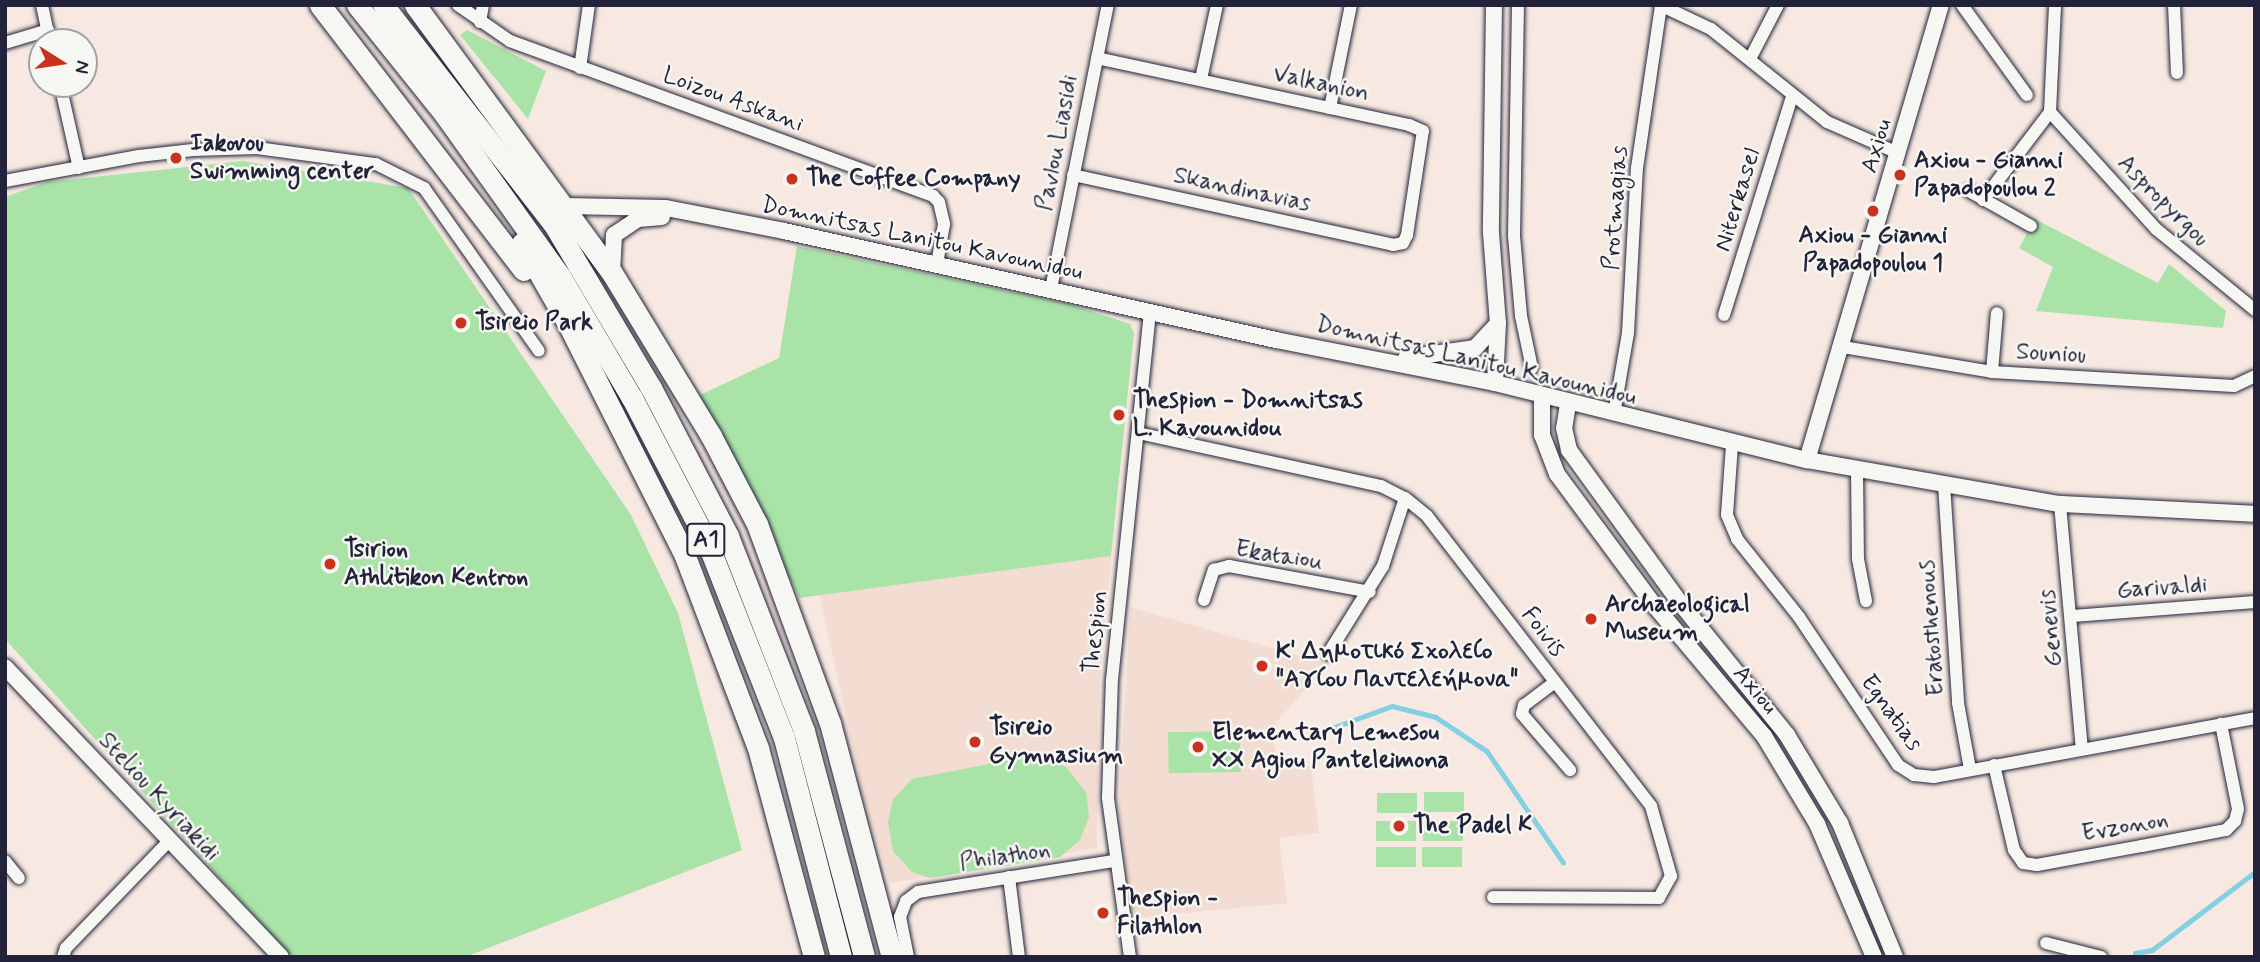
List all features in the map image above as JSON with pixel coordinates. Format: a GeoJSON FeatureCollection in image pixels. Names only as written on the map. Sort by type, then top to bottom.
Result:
{"type":"FeatureCollection","features":[{"type":"Feature","properties":{"kind":"highway"},"geometry":{"type":"LineString","coordinates":[[320,5],[510,250],[607,405]]}},
{"type":"Feature","properties":{"kind":"highway","name":"A1"},"geometry":{"type":"LineString","coordinates":[[357,5],[480,165],[560,276],[632,398],[708,544],[784,738],[841,957]]}},
{"type":"Feature","properties":{"kind":"highway","name":"A1"},"geometry":{"type":"LineString","coordinates":[[383,5],[560,215],[728,536],[804,731],[863,957]]}},
{"type":"Feature","properties":{"kind":"highway"},"geometry":{"type":"LineString","coordinates":[[415,5],[711,436]]}},
{"type":"Feature","properties":{"kind":"highway"},"geometry":{"type":"LineString","coordinates":[[480,165],[685,556],[758,748],[814,957]]}},
{"type":"Feature","properties":{"kind":"highway"},"geometry":{"type":"LineString","coordinates":[[560,215],[612,273],[711,436],[757,524],[830,723],[892,957]]}},
{"type":"Feature","properties":{"kind":"street"},"geometry":{"type":"LineString","coordinates":[[42,5],[47,28]]}},
{"type":"Feature","properties":{"kind":"street","name":"Loizou Askani"},"geometry":{"type":"LineString","coordinates":[[458,5],[510,41],[933,196],[939,202],[944,224],[937,264]]}},
{"type":"Feature","properties":{"kind":"street"},"geometry":{"type":"LineString","coordinates":[[480,22],[483,5]]}},
{"type":"Feature","properties":{"kind":"street"},"geometry":{"type":"LineString","coordinates":[[580,68],[589,5]]}},
{"type":"Feature","properties":{"kind":"street","name":"Pavlou Liasidi"},"geometry":{"type":"LineString","coordinates":[[1051,289],[1108,5]]}},
{"type":"Feature","properties":{"kind":"street"},"geometry":{"type":"LineString","coordinates":[[1201,79],[1217,5]]}},
{"type":"Feature","properties":{"kind":"street"},"geometry":{"type":"LineString","coordinates":[[1330,108],[1350,5]]}},
{"type":"Feature","properties":{"kind":"street"},"geometry":{"type":"LineString","coordinates":[[1494,5],[1491,233],[1499,323],[1496,383]]}},
{"type":"Feature","properties":{"kind":"street"},"geometry":{"type":"LineString","coordinates":[[1518,5],[1514,236],[1521,316],[1532,368]]}},
{"type":"Feature","properties":{"kind":"street"},"geometry":{"type":"LineString","coordinates":[[1660,5],[1711,29],[1751,57],[1792,97],[1827,122],[1898,153]]}},
{"type":"Feature","properties":{"kind":"street","name":"Protmagias"},"geometry":{"type":"LineString","coordinates":[[1614,414],[1626,346],[1637,168],[1660,5]]}},
{"type":"Feature","properties":{"kind":"street"},"geometry":{"type":"LineString","coordinates":[[1751,57],[1778,5]]}},
{"type":"Feature","properties":{"kind":"street","name":"Axiou"},"geometry":{"type":"LineString","coordinates":[[1807,460],[1843,347],[1941,5]]}},
{"type":"Feature","properties":{"kind":"street"},"geometry":{"type":"LineString","coordinates":[[1962,5],[2027,95]]}},
{"type":"Feature","properties":{"kind":"street"},"geometry":{"type":"LineString","coordinates":[[1983,200],[2050,112],[2055,5]]}},
{"type":"Feature","properties":{"kind":"street"},"geometry":{"type":"LineString","coordinates":[[2174,5],[2176,74]]}},
{"type":"Feature","properties":{"kind":"street"},"geometry":{"type":"LineString","coordinates":[[5,43],[28,39]]}},
{"type":"Feature","properties":{"kind":"street","name":"Valkanion"},"geometry":{"type":"LineString","coordinates":[[1097,58],[1201,79],[1423,131],[1402,243]]}},
{"type":"Feature","properties":{"kind":"street"},"geometry":{"type":"LineString","coordinates":[[1493,83],[1516,84]]}},
{"type":"Feature","properties":{"kind":"street","name":"Niterkasel"},"geometry":{"type":"LineString","coordinates":[[1724,315],[1792,97]]}},
{"type":"Feature","properties":{"kind":"street"},"geometry":{"type":"LineString","coordinates":[[63,98],[79,167]]}},
{"type":"Feature","properties":{"kind":"street","name":"Aspropyrgou"},"geometry":{"type":"LineString","coordinates":[[2050,112],[2156,229],[2255,310]]}},
{"type":"Feature","properties":{"kind":"street"},"geometry":{"type":"LineString","coordinates":[[5,181],[139,156],[257,148],[376,164],[424,188],[539,351]]}},
{"type":"Feature","properties":{"kind":"street","name":"Skandinavias"},"geometry":{"type":"LineString","coordinates":[[1073,175],[1393,245],[1402,243]]}},
{"type":"Feature","properties":{"kind":"street"},"geometry":{"type":"LineString","coordinates":[[1969,191],[2031,226]]}},
{"type":"Feature","properties":{"kind":"street","name":"Domnitsas Lanitou Kavounidou"},"geometry":{"type":"LineString","coordinates":[[560,215],[666,208],[1496,383],[1568,404],[1807,460],[2060,504],[2255,514]]}},
{"type":"Feature","properties":{"kind":"street","name":"Domnitsas Lanitou Kavounidou"},"geometry":{"type":"LineString","coordinates":[[612,273],[614,234],[638,219],[692,215]]}},
{"type":"Feature","properties":{"kind":"street","name":"Thespion"},"geometry":{"type":"LineString","coordinates":[[1130,957],[1114,861],[1108,798],[1112,680],[1150,312]]}},
{"type":"Feature","properties":{"kind":"street"},"geometry":{"type":"LineString","coordinates":[[1992,372],[1997,313]]}},
{"type":"Feature","properties":{"kind":"street"},"geometry":{"type":"LineString","coordinates":[[1386,360],[1463,352],[1483,342],[1499,323]]}},
{"type":"Feature","properties":{"kind":"street","name":"Souniou"},"geometry":{"type":"LineString","coordinates":[[1843,347],[1992,372],[2234,386],[2255,376]]}},
{"type":"Feature","properties":{"kind":"street","name":"Axiou"},"geometry":{"type":"LineString","coordinates":[[1542,397],[1542,435],[1557,474],[1654,605],[1764,736],[1817,824],[1874,957]]}},
{"type":"Feature","properties":{"kind":"street","name":"Axiou"},"geometry":{"type":"LineString","coordinates":[[1568,404],[1564,428],[1569,450],[1681,604],[1787,735],[1840,823],[1895,957]]}},
{"type":"Feature","properties":{"kind":"street","name":"Foivis"},"geometry":{"type":"LineString","coordinates":[[1138,433],[1381,486],[1405,498],[1427,516],[1651,806],[1671,876],[1658,898],[1493,897]]}},
{"type":"Feature","properties":{"kind":"street","name":"Egnatias"},"geometry":{"type":"LineString","coordinates":[[1732,444],[1727,515],[1737,539],[1800,617],[1898,765],[1914,775],[1934,777],[2255,718]]}},
{"type":"Feature","properties":{"kind":"street"},"geometry":{"type":"LineString","coordinates":[[1857,468],[1858,559],[1866,601]]}},
{"type":"Feature","properties":{"kind":"street","name":"Eratosthenous"},"geometry":{"type":"LineString","coordinates":[[1944,484],[1958,703],[1970,769]]}},
{"type":"Feature","properties":{"kind":"street"},"geometry":{"type":"LineString","coordinates":[[1328,654],[1370,592],[1405,498]]}},
{"type":"Feature","properties":{"kind":"street","name":"Genevis"},"geometry":{"type":"LineString","coordinates":[[2060,504],[2082,749]]}},
{"type":"Feature","properties":{"kind":"street","name":"Ekataiou"},"geometry":{"type":"LineString","coordinates":[[1204,600],[1214,570],[1230,566],[1370,592]]}},
{"type":"Feature","properties":{"kind":"street","name":"Garivaldi"},"geometry":{"type":"LineString","coordinates":[[2072,615],[2255,602]]}},
{"type":"Feature","properties":{"kind":"street","name":"Steliou Kyriakidi"},"geometry":{"type":"LineString","coordinates":[[5,667],[281,957]]}},
{"type":"Feature","properties":{"kind":"street"},"geometry":{"type":"LineString","coordinates":[[1555,681],[1524,705],[1522,714],[1570,770]]}},
{"type":"Feature","properties":{"kind":"street","name":"Evzonon"},"geometry":{"type":"LineString","coordinates":[[1994,765],[2014,850],[2022,863],[2036,865],[2128,849],[2226,830],[2235,821],[2238,809],[2221,724]]}},
{"type":"Feature","properties":{"kind":"street"},"geometry":{"type":"LineString","coordinates":[[63,957],[66,948],[169,841]]}},
{"type":"Feature","properties":{"kind":"street"},"geometry":{"type":"LineString","coordinates":[[5,861],[19,878]]}},
{"type":"Feature","properties":{"kind":"street","name":"Philathon"},"geometry":{"type":"LineString","coordinates":[[908,957],[900,917],[906,901],[918,892],[1114,861]]}},
{"type":"Feature","properties":{"kind":"street"},"geometry":{"type":"LineString","coordinates":[[1009,877],[1019,957]]}},
{"type":"Feature","properties":{"kind":"street"},"geometry":{"type":"LineString","coordinates":[[2046,943],[2101,957]]}},
{"type":"Feature","properties":{"kind":"shaded area","name":"Tsireio Gymnasium"},"geometry":{"type":"Polygon","coordinates":[[[1111,556],[1099,685],[1097,848],[890,883],[864,799],[819,593],[1111,556]]]}},
{"type":"Feature","properties":{"kind":"shaded area","name":"Elementary Lemesou XX Agiou Panteleimona"},"geometry":{"type":"Polygon","coordinates":[[[1130,607],[1328,664],[1272,727],[1277,769],[1311,766],[1319,833],[1279,838],[1287,903],[1134,918],[1119,810],[1130,607]]]}},
{"type":"Feature","properties":{"kind":"green space"},"geometry":{"type":"Polygon","coordinates":[[[467,30],[546,71],[528,119],[460,35],[467,30]]]}},
{"type":"Feature","properties":{"kind":"green space","name":"Tsirion Athlitikon Kentron"},"geometry":{"type":"Polygon","coordinates":[[[243,161],[408,188],[631,515],[678,613],[742,850],[465,957],[291,957],[5,639],[5,197],[47,182],[243,161]]]}},
{"type":"Feature","properties":{"kind":"green space"},"geometry":{"type":"Polygon","coordinates":[[[2035,219],[2158,283],[2169,264],[2226,311],[2223,328],[2036,311],[2053,267],[2019,248],[2035,219]]]}},
{"type":"Feature","properties":{"kind":"green space"},"geometry":{"type":"Polygon","coordinates":[[[797,246],[1072,305],[1130,324],[1134,333],[1111,556],[799,598],[700,395],[779,358],[797,246]]]}},
{"type":"Feature","properties":{"kind":"green space"},"geometry":{"type":"Polygon","coordinates":[[[1240,731],[1241,772],[1169,773],[1168,732],[1240,731]]]}},
{"type":"Feature","properties":{"kind":"green space"},"geometry":{"type":"Polygon","coordinates":[[[1040,754],[1066,767],[1086,792],[1089,817],[1080,840],[1060,857],[930,878],[912,872],[893,851],[888,822],[893,799],[912,779],[1040,754]]]}},
{"type":"Feature","properties":{"kind":"green space"},"geometry":{"type":"Polygon","coordinates":[[[1424,792],[1464,792],[1464,812],[1424,812],[1424,792]]]}},
{"type":"Feature","properties":{"kind":"green space"},"geometry":{"type":"Polygon","coordinates":[[[1377,793],[1417,793],[1417,813],[1377,813],[1377,793]]]}},
{"type":"Feature","properties":{"kind":"green space"},"geometry":{"type":"Polygon","coordinates":[[[1376,821],[1416,821],[1416,841],[1376,841],[1376,821]]]}},
{"type":"Feature","properties":{"kind":"green space"},"geometry":{"type":"Polygon","coordinates":[[[1423,821],[1463,821],[1463,841],[1423,841],[1423,821]]]}},
{"type":"Feature","properties":{"kind":"green space"},"geometry":{"type":"Polygon","coordinates":[[[1376,847],[1416,847],[1416,867],[1376,867],[1376,847]]]}},
{"type":"Feature","properties":{"kind":"green space"},"geometry":{"type":"Polygon","coordinates":[[[1422,847],[1462,847],[1462,867],[1422,867],[1422,847]]]}},
{"type":"Feature","properties":{"kind":"waterway"},"geometry":{"type":"LineString","coordinates":[[1313,735],[1392,706],[1436,717],[1487,751],[1563,862]]}},
{"type":"Feature","properties":{"kind":"waterway"},"geometry":{"type":"LineString","coordinates":[[2135,953],[2152,950],[2255,872]]}},
{"type":"Feature","properties":{"kind":"place","name":"Iakovou Swimming center"},"geometry":{"type":"Point","coordinates":[176,158]}},
{"type":"Feature","properties":{"kind":"place","name":"Axiou - Gianni Papadopoulou 2"},"geometry":{"type":"Point","coordinates":[1900,175]}},
{"type":"Feature","properties":{"kind":"place","name":"The Coffee Company"},"geometry":{"type":"Point","coordinates":[792,179]}},
{"type":"Feature","properties":{"kind":"place","name":"Axiou - Gianni Papadopoulou 1"},"geometry":{"type":"Point","coordinates":[1873,211]}},
{"type":"Feature","properties":{"kind":"place","name":"Tsireio Park"},"geometry":{"type":"Point","coordinates":[461,323]}},
{"type":"Feature","properties":{"kind":"place","name":"Thespion - Domnitsas L. Kavounidou"},"geometry":{"type":"Point","coordinates":[1119,415]}},
{"type":"Feature","properties":{"kind":"place","name":"Tsirion Athlitikon Kentron"},"geometry":{"type":"Point","coordinates":[330,564]}},
{"type":"Feature","properties":{"kind":"place","name":"Archaeological Museum"},"geometry":{"type":"Point","coordinates":[1591,619]}},
{"type":"Feature","properties":{"kind":"place","name":"Κ' Δημοτικό Σχολείο \"Αγίου Παντελεήμονα\""},"geometry":{"type":"Point","coordinates":[1262,666]}},
{"type":"Feature","properties":{"kind":"place","name":"Tsireio Gymnasium"},"geometry":{"type":"Point","coordinates":[975,742]}},
{"type":"Feature","properties":{"kind":"place","name":"Elementary Lemesou XX Agiou Panteleimona"},"geometry":{"type":"Point","coordinates":[1198,747]}},
{"type":"Feature","properties":{"kind":"place","name":"The Padel K"},"geometry":{"type":"Point","coordinates":[1399,826]}},
{"type":"Feature","properties":{"kind":"place","name":"Thespion - Filathlon"},"geometry":{"type":"Point","coordinates":[1103,913]}}]}
